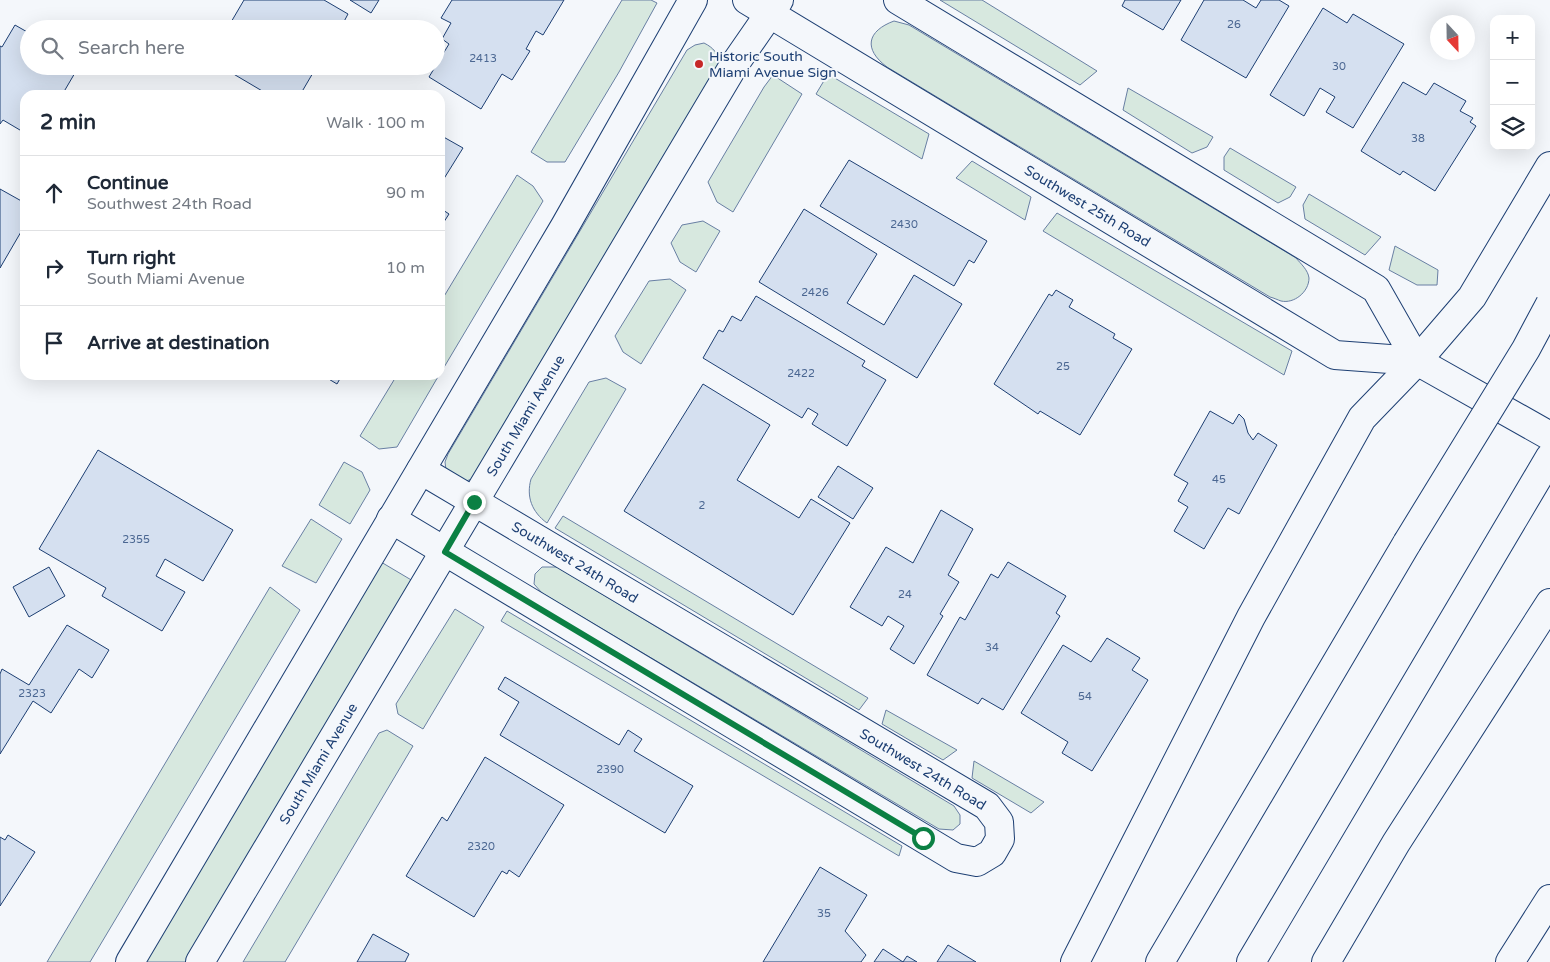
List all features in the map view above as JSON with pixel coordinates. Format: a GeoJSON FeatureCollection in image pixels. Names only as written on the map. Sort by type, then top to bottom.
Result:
{"type":"FeatureCollection","features":[{"type":"Feature","properties":{"kind":"main road"},"geometry":{"type":"LineString","coordinates":[[130,962],[565,226],[693,0]]}},
{"type":"Feature","properties":{"kind":"main road","name":"Southwest 25th Road"},"geometry":{"type":"LineString","coordinates":[[746,0],[774,7],[1335,355],[1418,361],[1550,436]]}},
{"type":"Feature","properties":{"kind":"main road"},"geometry":{"type":"LineString","coordinates":[[898,0],[1376,289],[1418,361]]}},
{"type":"Feature","properties":{"kind":"main road","name":"South Miami Avenue"},"geometry":{"type":"LineString","coordinates":[[200,962],[734,65],[774,7]]}},
{"type":"Feature","properties":{"kind":"main road"},"geometry":{"type":"LineString","coordinates":[[1075,962],[1251,617],[1362,418],[1418,361],[1472,297],[1550,166]]}},
{"type":"Feature","properties":{"kind":"main road"},"geometry":{"type":"LineString","coordinates":[[1160,962],[1408,543],[1526,349],[1550,304]]}},
{"type":"Feature","properties":{"kind":"main road"},"geometry":{"type":"LineString","coordinates":[[1251,962],[1550,457]]}},
{"type":"Feature","properties":{"kind":"main road","name":"Southwest 24th Road"},"geometry":{"type":"LineString","coordinates":[[391,519],[956,858],[977,862],[992,854],[1000,839],[999,822],[987,806],[421,470]]}},
{"type":"Feature","properties":{"kind":"main road"},"geometry":{"type":"LineString","coordinates":[[1326,962],[1396,843],[1544,614]]}},
{"type":"Feature","properties":{"kind":"main road"},"geometry":{"type":"LineString","coordinates":[[1510,962],[1550,899]]}},
{"type":"Feature","properties":{"kind":"shaded area"},"geometry":{"type":"Polygon","coordinates":[[[622,0],[651,0],[657,3],[619,72],[565,162],[547,162],[531,152],[622,0]]]}},
{"type":"Feature","properties":{"kind":"shaded area"},"geometry":{"type":"Polygon","coordinates":[[[940,0],[982,0],[1097,71],[1080,85],[940,0]]]}},
{"type":"Feature","properties":{"kind":"shaded area"},"geometry":{"type":"Polygon","coordinates":[[[894,21],[909,25],[1296,258],[1304,267],[1309,278],[1304,292],[1291,301],[1281,301],[1270,297],[887,67],[874,54],[871,41],[878,30],[894,21]]]}},
{"type":"Feature","properties":{"kind":"shaded area"},"geometry":{"type":"Polygon","coordinates":[[[704,43],[715,51],[721,63],[475,478],[466,481],[446,470],[445,462],[448,454],[687,50],[695,45],[704,43]]]}},
{"type":"Feature","properties":{"kind":"shaded area"},"geometry":{"type":"Polygon","coordinates":[[[828,74],[929,134],[922,159],[816,94],[828,74]]]}},
{"type":"Feature","properties":{"kind":"shaded area"},"geometry":{"type":"Polygon","coordinates":[[[773,75],[802,94],[733,212],[717,202],[708,182],[773,75]]]}},
{"type":"Feature","properties":{"kind":"shaded area"},"geometry":{"type":"Polygon","coordinates":[[[1128,88],[1213,137],[1207,147],[1192,153],[1123,110],[1128,88]]]}},
{"type":"Feature","properties":{"kind":"shaded area"},"geometry":{"type":"Polygon","coordinates":[[[1230,148],[1296,187],[1290,197],[1278,203],[1224,170],[1224,157],[1230,148]]]}},
{"type":"Feature","properties":{"kind":"shaded area"},"geometry":{"type":"Polygon","coordinates":[[[972,161],[1031,197],[1025,220],[956,178],[972,161]]]}},
{"type":"Feature","properties":{"kind":"shaded area"},"geometry":{"type":"Polygon","coordinates":[[[517,175],[533,186],[543,201],[445,366],[445,295],[517,175]]]}},
{"type":"Feature","properties":{"kind":"shaded area"},"geometry":{"type":"Polygon","coordinates":[[[1309,194],[1381,237],[1365,255],[1305,219],[1303,205],[1309,194]]]}},
{"type":"Feature","properties":{"kind":"shaded area"},"geometry":{"type":"Polygon","coordinates":[[[1057,213],[1292,351],[1284,375],[1043,231],[1057,213]]]}},
{"type":"Feature","properties":{"kind":"shaded area"},"geometry":{"type":"Polygon","coordinates":[[[703,221],[720,231],[696,272],[680,262],[671,243],[682,225],[703,221]]]}},
{"type":"Feature","properties":{"kind":"shaded area"},"geometry":{"type":"Polygon","coordinates":[[[1395,246],[1438,270],[1437,285],[1417,285],[1389,270],[1395,246]]]}},
{"type":"Feature","properties":{"kind":"shaded area"},"geometry":{"type":"Polygon","coordinates":[[[670,279],[686,290],[641,364],[623,352],[615,336],[649,281],[670,279]]]}},
{"type":"Feature","properties":{"kind":"shaded area"},"geometry":{"type":"Polygon","coordinates":[[[606,378],[626,389],[547,523],[537,514],[532,504],[529,492],[531,479],[589,382],[606,378]]]}},
{"type":"Feature","properties":{"kind":"shaded area"},"geometry":{"type":"Polygon","coordinates":[[[394,380],[436,380],[397,447],[379,449],[360,436],[394,380]]]}},
{"type":"Feature","properties":{"kind":"shaded area"},"geometry":{"type":"Polygon","coordinates":[[[344,462],[362,472],[370,490],[350,524],[319,505],[344,462]]]}},
{"type":"Feature","properties":{"kind":"shaded area"},"geometry":{"type":"Polygon","coordinates":[[[563,516],[868,698],[859,710],[555,528],[563,516]]]}},
{"type":"Feature","properties":{"kind":"shaded area"},"geometry":{"type":"Polygon","coordinates":[[[311,519],[342,539],[316,583],[282,566],[311,519]]]}},
{"type":"Feature","properties":{"kind":"shaded area"},"geometry":{"type":"Polygon","coordinates":[[[381,562],[413,581],[186,962],[144,962],[381,562]]]}},
{"type":"Feature","properties":{"kind":"shaded area"},"geometry":{"type":"Polygon","coordinates":[[[542,567],[557,567],[954,806],[960,815],[960,824],[953,830],[939,829],[542,593],[534,584],[535,574],[542,567]]]}},
{"type":"Feature","properties":{"kind":"shaded area"},"geometry":{"type":"Polygon","coordinates":[[[270,587],[300,610],[90,962],[47,962],[270,587]]]}},
{"type":"Feature","properties":{"kind":"shaded area"},"geometry":{"type":"Polygon","coordinates":[[[455,609],[484,627],[423,729],[398,714],[396,704],[455,609]]]}},
{"type":"Feature","properties":{"kind":"shaded area"},"geometry":{"type":"Polygon","coordinates":[[[507,611],[902,846],[899,856],[501,621],[507,611]]]}},
{"type":"Feature","properties":{"kind":"shaded area"},"geometry":{"type":"Polygon","coordinates":[[[886,710],[957,750],[943,760],[882,724],[886,710]]]}},
{"type":"Feature","properties":{"kind":"shaded area"},"geometry":{"type":"Polygon","coordinates":[[[387,730],[413,746],[285,962],[243,962],[379,733],[387,730]]]}},
{"type":"Feature","properties":{"kind":"shaded area"},"geometry":{"type":"Polygon","coordinates":[[[974,761],[1044,802],[1031,813],[972,778],[974,761]]]}},
{"type":"Feature","properties":{"kind":"building"},"geometry":{"type":"Polygon","coordinates":[[[244,0],[324,0],[348,14],[345,20],[232,20],[244,0]]]}},
{"type":"Feature","properties":{"kind":"building"},"geometry":{"type":"Polygon","coordinates":[[[350,0],[379,0],[371,13],[350,0]]]}},
{"type":"Feature","properties":{"kind":"building"},"geometry":{"type":"Polygon","coordinates":[[[452,0],[564,0],[543,35],[536,31],[526,49],[530,51],[512,80],[502,74],[481,109],[429,77],[430,75],[445,75],[445,51],[449,44],[445,41],[445,34],[451,23],[441,18],[452,0]]]}},
{"type":"Feature","properties":{"kind":"building"},"geometry":{"type":"Polygon","coordinates":[[[1125,0],[1181,0],[1163,30],[1122,6],[1125,0]]]}},
{"type":"Feature","properties":{"kind":"building"},"geometry":{"type":"Polygon","coordinates":[[[1204,0],[1243,0],[1256,8],[1261,0],[1279,0],[1289,6],[1246,78],[1181,40],[1204,0]]]}},
{"type":"Feature","properties":{"kind":"building"},"geometry":{"type":"Polygon","coordinates":[[[1323,8],[1347,23],[1353,14],[1404,44],[1353,128],[1326,112],[1335,97],[1320,88],[1304,116],[1270,95],[1323,8]]]}},
{"type":"Feature","properties":{"kind":"building"},"geometry":{"type":"Polygon","coordinates":[[[15,25],[20,28],[20,75],[74,75],[65,90],[20,90],[20,130],[3,120],[0,124],[0,46],[2,47],[15,25]]]}},
{"type":"Feature","properties":{"kind":"building"},"geometry":{"type":"Polygon","coordinates":[[[235,75],[312,75],[303,90],[261,90],[235,75]]]}},
{"type":"Feature","properties":{"kind":"building"},"geometry":{"type":"Polygon","coordinates":[[[1403,82],[1426,95],[1434,83],[1466,101],[1460,111],[1473,118],[1470,122],[1476,126],[1435,191],[1403,171],[1400,175],[1361,151],[1403,82]]]}},
{"type":"Feature","properties":{"kind":"building"},"geometry":{"type":"Polygon","coordinates":[[[445,138],[463,148],[445,177],[445,138]]]}},
{"type":"Feature","properties":{"kind":"building"},"geometry":{"type":"Polygon","coordinates":[[[849,160],[987,241],[974,263],[969,260],[954,286],[820,206],[849,160]]]}},
{"type":"Feature","properties":{"kind":"building"},"geometry":{"type":"Polygon","coordinates":[[[0,189],[20,200],[20,234],[0,268],[0,189]]]}},
{"type":"Feature","properties":{"kind":"building"},"geometry":{"type":"Polygon","coordinates":[[[804,209],[877,254],[847,303],[884,325],[914,275],[962,304],[917,378],[759,282],[804,209]]]}},
{"type":"Feature","properties":{"kind":"building"},"geometry":{"type":"Polygon","coordinates":[[[445,211],[449,214],[445,220],[445,211]]]}},
{"type":"Feature","properties":{"kind":"building"},"geometry":{"type":"Polygon","coordinates":[[[1056,290],[1073,300],[1069,307],[1115,334],[1113,338],[1132,349],[1080,435],[1040,411],[1038,414],[994,384],[1049,294],[1052,296],[1056,290]]]}},
{"type":"Feature","properties":{"kind":"building"},"geometry":{"type":"Polygon","coordinates":[[[756,296],[865,361],[862,366],[886,380],[847,446],[812,424],[818,414],[808,408],[802,418],[703,358],[719,330],[723,332],[732,316],[741,321],[756,296]]]}},
{"type":"Feature","properties":{"kind":"building"},"geometry":{"type":"Polygon","coordinates":[[[330,380],[339,380],[337,384],[330,380]]]}},
{"type":"Feature","properties":{"kind":"building"},"geometry":{"type":"Polygon","coordinates":[[[703,384],[770,425],[737,480],[799,518],[811,499],[850,523],[793,615],[624,511],[703,384]]]}},
{"type":"Feature","properties":{"kind":"building"},"geometry":{"type":"Polygon","coordinates":[[[1210,411],[1233,424],[1239,414],[1244,419],[1248,433],[1253,440],[1258,433],[1277,445],[1239,514],[1228,508],[1204,549],[1174,531],[1188,507],[1178,501],[1188,483],[1174,475],[1210,411]]]}},
{"type":"Feature","properties":{"kind":"building"},"geometry":{"type":"Polygon","coordinates":[[[98,450],[233,530],[203,581],[165,559],[156,576],[185,592],[162,631],[102,596],[106,588],[39,549],[98,450]]]}},
{"type":"Feature","properties":{"kind":"building"},"geometry":{"type":"Polygon","coordinates":[[[838,466],[873,488],[853,519],[818,497],[838,466]]]}},
{"type":"Feature","properties":{"kind":"building"},"geometry":{"type":"Polygon","coordinates":[[[941,510],[973,529],[948,575],[959,582],[940,614],[943,616],[914,664],[890,649],[904,626],[888,616],[882,626],[850,607],[886,547],[913,563],[941,510]]]}},
{"type":"Feature","properties":{"kind":"building"},"geometry":{"type":"Polygon","coordinates":[[[1008,562],[1066,596],[1056,613],[1060,616],[1003,710],[982,698],[978,704],[927,675],[960,617],[965,620],[991,574],[998,578],[1008,562]]]}},
{"type":"Feature","properties":{"kind":"building"},"geometry":{"type":"Polygon","coordinates":[[[49,567],[65,596],[29,617],[13,587],[49,567]]]}},
{"type":"Feature","properties":{"kind":"building"},"geometry":{"type":"Polygon","coordinates":[[[67,625],[109,650],[92,678],[79,669],[51,713],[33,701],[0,754],[0,674],[2,669],[29,685],[67,625]]]}},
{"type":"Feature","properties":{"kind":"building"},"geometry":{"type":"Polygon","coordinates":[[[1107,638],[1140,658],[1132,670],[1148,680],[1092,771],[1062,753],[1068,742],[1021,713],[1063,645],[1091,662],[1107,638]]]}},
{"type":"Feature","properties":{"kind":"building"},"geometry":{"type":"Polygon","coordinates":[[[505,677],[619,745],[628,730],[642,739],[634,751],[693,786],[665,833],[500,735],[519,702],[498,689],[505,677]]]}},
{"type":"Feature","properties":{"kind":"building"},"geometry":{"type":"Polygon","coordinates":[[[485,757],[564,805],[519,877],[509,870],[507,874],[502,871],[474,917],[406,876],[442,817],[447,821],[485,757]]]}},
{"type":"Feature","properties":{"kind":"building"},"geometry":{"type":"Polygon","coordinates":[[[8,835],[35,852],[0,906],[0,837],[5,840],[8,835]]]}},
{"type":"Feature","properties":{"kind":"building"},"geometry":{"type":"Polygon","coordinates":[[[820,867],[867,895],[845,931],[866,955],[861,962],[763,962],[820,867]]]}},
{"type":"Feature","properties":{"kind":"building"},"geometry":{"type":"Polygon","coordinates":[[[373,934],[409,954],[405,962],[357,962],[373,934]]]}},
{"type":"Feature","properties":{"kind":"building"},"geometry":{"type":"Polygon","coordinates":[[[948,945],[976,962],[937,962],[948,945]]]}},
{"type":"Feature","properties":{"kind":"building"},"geometry":{"type":"Polygon","coordinates":[[[883,949],[903,962],[874,962],[883,949]]]}},
{"type":"Feature","properties":{"kind":"building"},"geometry":{"type":"Polygon","coordinates":[[[907,956],[917,962],[903,962],[907,956]]]}},
{"type":"Feature","properties":{"kind":"place","name":"Historic South Miami Avenue Sign"},"geometry":{"type":"Point","coordinates":[699,64]}},
{"type":"Feature","properties":{"kind":"route"},"geometry":{"type":"LineString","coordinates":[[474,502],[445,552],[923,838]]}}]}
